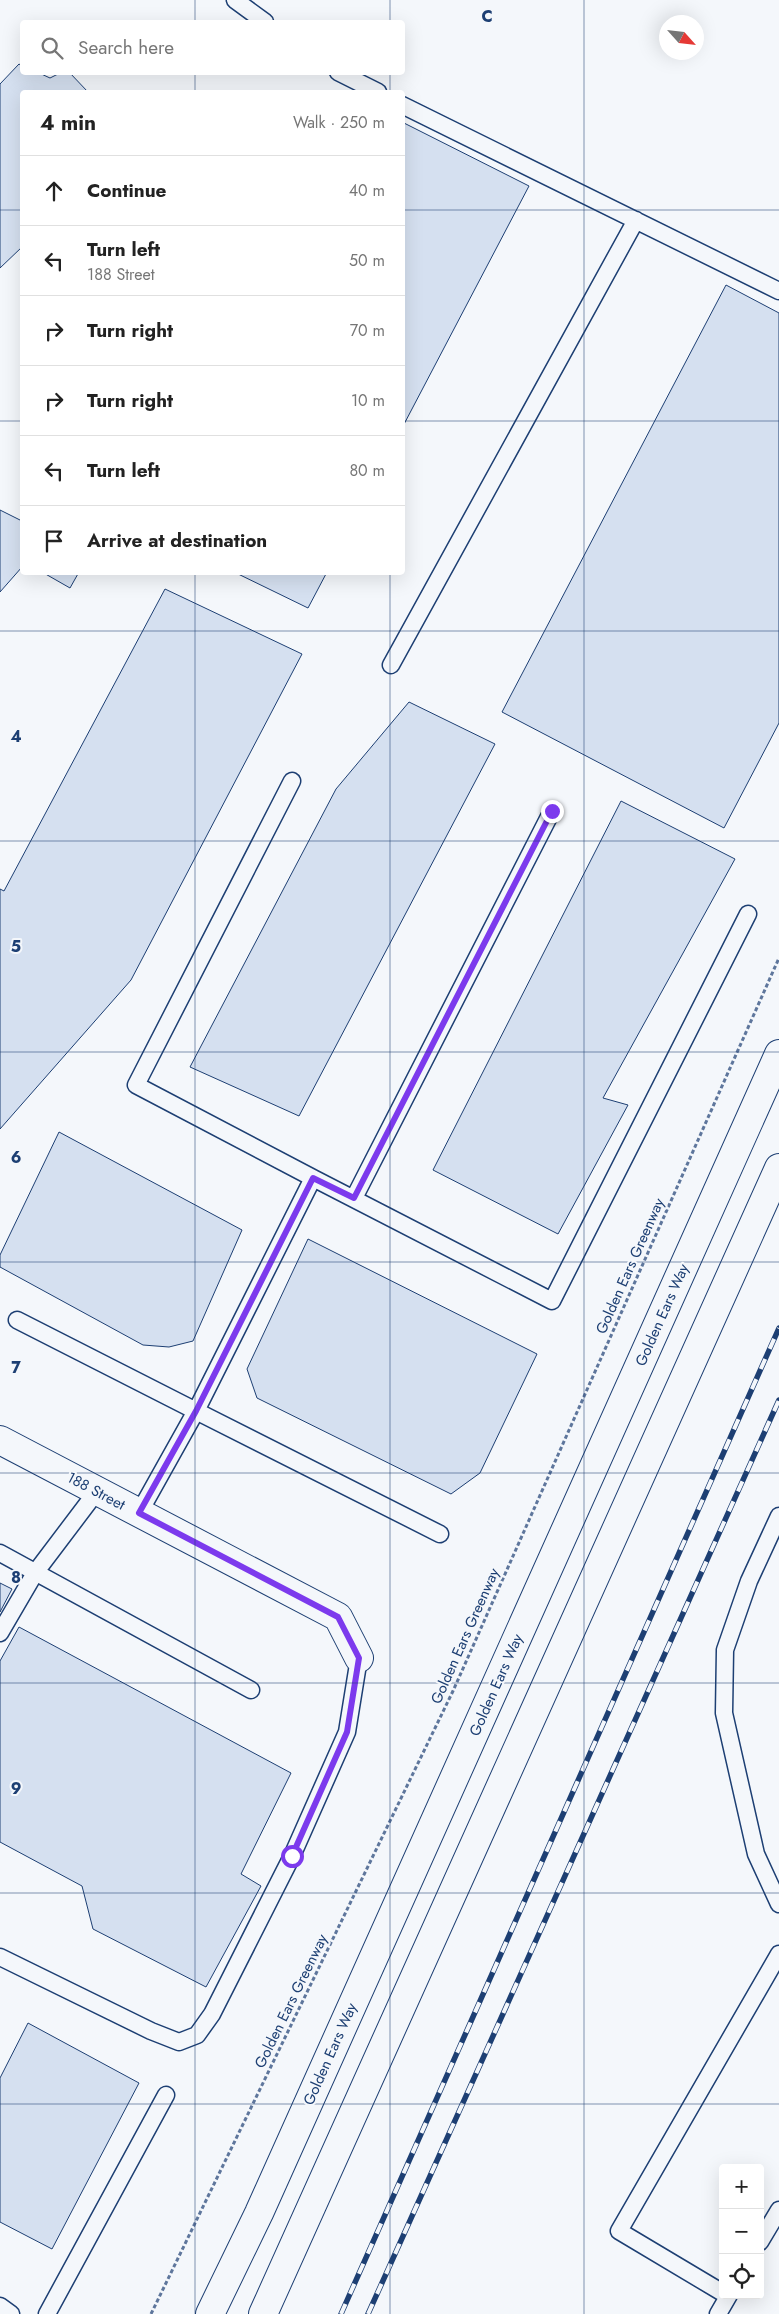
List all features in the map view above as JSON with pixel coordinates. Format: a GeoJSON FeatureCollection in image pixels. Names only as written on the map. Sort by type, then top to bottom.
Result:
{"type":"FeatureCollection","features":[{"type":"Feature","properties":{"kind":"main road","name":"Golden Ears Way"},"geometry":{"type":"LineString","coordinates":[[210,2314],[259,2213],[779,1054]]}},
{"type":"Feature","properties":{"kind":"main road"},"geometry":{"type":"LineString","coordinates":[[263,2314],[779,1168]]}},
{"type":"Feature","properties":{"kind":"main road","name":"188 Street"},"geometry":{"type":"LineString","coordinates":[[0,1440],[338,1617],[359,1658]]}},
{"type":"Feature","properties":{"kind":"lane"},"geometry":{"type":"LineString","coordinates":[[235,0],[262,20]]}},
{"type":"Feature","properties":{"kind":"lane"},"geometry":{"type":"LineString","coordinates":[[344,75],[374,90]]}},
{"type":"Feature","properties":{"kind":"lane"},"geometry":{"type":"LineString","coordinates":[[405,106],[779,291]]}},
{"type":"Feature","properties":{"kind":"lane"},"geometry":{"type":"LineString","coordinates":[[391,665],[636,220]]}},
{"type":"Feature","properties":{"kind":"lane"},"geometry":{"type":"LineString","coordinates":[[292,781],[136,1085],[552,1301],[748,914]]}},
{"type":"Feature","properties":{"kind":"lane"},"geometry":{"type":"LineString","coordinates":[[354,1198],[552,811]]}},
{"type":"Feature","properties":{"kind":"lane"},"geometry":{"type":"LineString","coordinates":[[139,1513],[196,1411],[313,1178]]}},
{"type":"Feature","properties":{"kind":"lane"},"geometry":{"type":"LineString","coordinates":[[17,1320],[440,1534]]}},
{"type":"Feature","properties":{"kind":"lane"},"geometry":{"type":"LineString","coordinates":[[0,1633],[35,1573],[97,1491]]}},
{"type":"Feature","properties":{"kind":"lane"},"geometry":{"type":"LineString","coordinates":[[779,1516],[749,1581],[725,1650],[724,1713],[756,1854],[779,1904]]}},
{"type":"Feature","properties":{"kind":"lane"},"geometry":{"type":"LineString","coordinates":[[0,1553],[251,1690]]}},
{"type":"Feature","properties":{"kind":"lane"},"geometry":{"type":"LineString","coordinates":[[0,1957],[151,2031],[179,2042],[197,2035],[212,2014],[292,1856],[347,1732],[359,1658]]}},
{"type":"Feature","properties":{"kind":"lane"},"geometry":{"type":"LineString","coordinates":[[719,2290],[619,2231],[779,1954]]}},
{"type":"Feature","properties":{"kind":"lane"},"geometry":{"type":"LineString","coordinates":[[47,2314],[166,2095]]}},
{"type":"Feature","properties":{"kind":"lane"},"geometry":{"type":"LineString","coordinates":[[764,2235],[779,2210]]}},
{"type":"Feature","properties":{"kind":"lane"},"geometry":{"type":"LineString","coordinates":[[718,2314],[725,2299]]}},
{"type":"Feature","properties":{"kind":"lane"},"geometry":{"type":"LineString","coordinates":[[0,2306],[11,2314]]}},
{"type":"Feature","properties":{"kind":"path","name":"Golden Ears Greenway"},"geometry":{"type":"LineString","coordinates":[[151,2314],[454,1692],[779,958]]}},
{"type":"Feature","properties":{"kind":"building"},"geometry":{"type":"Polygon","coordinates":[[[19,64],[20,75],[44,75],[50,78],[56,75],[72,75],[86,90],[20,90],[20,249],[0,268],[0,84],[19,64]]]}},
{"type":"Feature","properties":{"kind":"building"},"geometry":{"type":"Polygon","coordinates":[[[405,124],[529,186],[405,422],[405,124]]]}},
{"type":"Feature","properties":{"kind":"building"},"geometry":{"type":"Polygon","coordinates":[[[726,285],[779,313],[779,723],[724,828],[502,712],[726,285]]]}},
{"type":"Feature","properties":{"kind":"building"},"geometry":{"type":"Polygon","coordinates":[[[0,510],[20,520],[20,569],[0,592],[0,510]]]}},
{"type":"Feature","properties":{"kind":"building"},"geometry":{"type":"Polygon","coordinates":[[[47,575],[77,575],[70,588],[47,575]]]}},
{"type":"Feature","properties":{"kind":"building"},"geometry":{"type":"Polygon","coordinates":[[[240,575],[325,575],[308,608],[240,575]]]}},
{"type":"Feature","properties":{"kind":"building"},"geometry":{"type":"Polygon","coordinates":[[[165,589],[302,654],[131,980],[0,1129],[0,889],[4,891],[165,589]]]}},
{"type":"Feature","properties":{"kind":"building"},"geometry":{"type":"Polygon","coordinates":[[[409,702],[495,744],[299,1116],[190,1067],[336,789],[409,702]]]}},
{"type":"Feature","properties":{"kind":"building"},"geometry":{"type":"Polygon","coordinates":[[[621,801],[735,859],[603,1098],[628,1105],[558,1234],[433,1170],[621,801]]]}},
{"type":"Feature","properties":{"kind":"building"},"geometry":{"type":"Polygon","coordinates":[[[59,1132],[242,1230],[193,1341],[169,1347],[143,1345],[0,1267],[0,1255],[59,1132]]]}},
{"type":"Feature","properties":{"kind":"building"},"geometry":{"type":"Polygon","coordinates":[[[308,1239],[537,1354],[480,1473],[451,1494],[257,1398],[247,1369],[308,1239]]]}},
{"type":"Feature","properties":{"kind":"building"},"geometry":{"type":"Polygon","coordinates":[[[0,1583],[12,1589],[0,1612],[0,1583]]]}},
{"type":"Feature","properties":{"kind":"building"},"geometry":{"type":"Polygon","coordinates":[[[19,1627],[291,1773],[241,1874],[261,1886],[206,1987],[93,1929],[82,1886],[0,1842],[0,1661],[19,1627]]]}},
{"type":"Feature","properties":{"kind":"building"},"geometry":{"type":"Polygon","coordinates":[[[28,2023],[139,2083],[52,2249],[0,2222],[0,2078],[28,2023]]]}},
{"type":"Feature","properties":{"kind":"railway"},"geometry":{"type":"LineString","coordinates":[[341,2314],[779,1328]]}},
{"type":"Feature","properties":{"kind":"railway"},"geometry":{"type":"LineString","coordinates":[[368,2314],[779,1400]]}},
{"type":"Feature","properties":{"kind":"route"},"geometry":{"type":"LineString","coordinates":[[292,1856],[347,1732],[359,1658],[338,1617],[139,1513],[196,1411],[313,1178],[354,1198],[552,811]]}}]}
